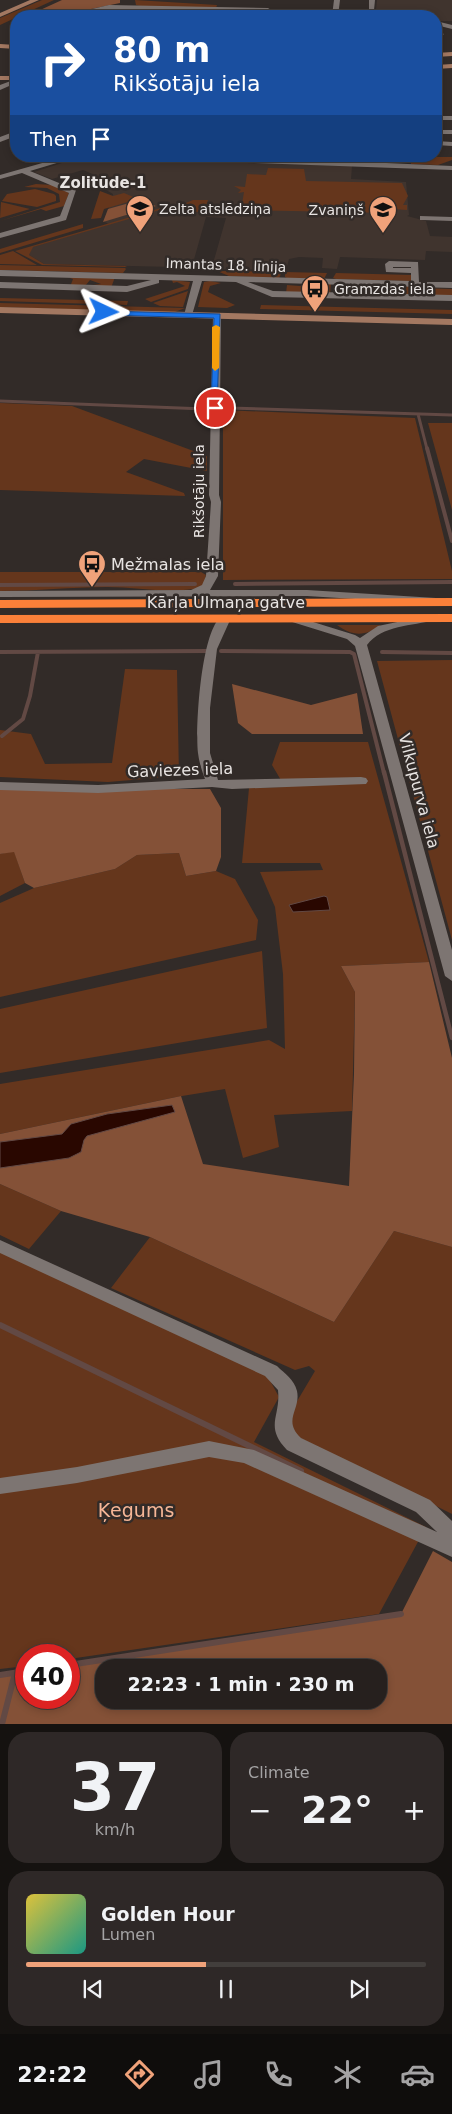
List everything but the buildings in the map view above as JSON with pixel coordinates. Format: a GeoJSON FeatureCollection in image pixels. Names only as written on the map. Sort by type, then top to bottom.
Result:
{"type":"FeatureCollection","features":[{"type":"Feature","properties":{"kind":"highway","name":"Kārļa Ulmaņa gatve"},"geometry":{"type":"LineString","coordinates":[[0,604],[452,602]]}},
{"type":"Feature","properties":{"kind":"highway","name":"Kārļa Ulmaņa gatve"},"geometry":{"type":"LineString","coordinates":[[0,619],[452,618]]}},
{"type":"Feature","properties":{"kind":"street"},"geometry":{"type":"LineString","coordinates":[[13,10],[36,0]]}},
{"type":"Feature","properties":{"kind":"street"},"geometry":{"type":"LineString","coordinates":[[156,0],[221,7]]}},
{"type":"Feature","properties":{"kind":"street"},"geometry":{"type":"LineString","coordinates":[[92,10],[127,3],[268,9]]}},
{"type":"Feature","properties":{"kind":"street"},"geometry":{"type":"LineString","coordinates":[[0,177],[55,162]]}},
{"type":"Feature","properties":{"kind":"street"},"geometry":{"type":"LineString","coordinates":[[282,162],[452,168]]}},
{"type":"Feature","properties":{"kind":"street"},"geometry":{"type":"LineString","coordinates":[[0,236],[63,218],[73,192],[23,171]]}},
{"type":"Feature","properties":{"kind":"street"},"geometry":{"type":"LineString","coordinates":[[31,217],[67,208]]}},
{"type":"Feature","properties":{"kind":"street"},"geometry":{"type":"LineString","coordinates":[[423,218],[452,219]]}},
{"type":"Feature","properties":{"kind":"street"},"geometry":{"type":"LineString","coordinates":[[0,226],[16,222]]}},
{"type":"Feature","properties":{"kind":"street"},"geometry":{"type":"LineString","coordinates":[[415,271],[415,284]]}},
{"type":"Feature","properties":{"kind":"street","name":"Imantas 18. līnija"},"geometry":{"type":"LineString","coordinates":[[0,273],[452,285]]}},
{"type":"Feature","properties":{"kind":"street"},"geometry":{"type":"LineString","coordinates":[[0,285],[127,289],[166,277]]}},
{"type":"Feature","properties":{"kind":"street"},"geometry":{"type":"LineString","coordinates":[[188,315],[198,278]]}},
{"type":"Feature","properties":{"kind":"street"},"geometry":{"type":"LineString","coordinates":[[233,279],[272,294],[452,298]]}},
{"type":"Feature","properties":{"kind":"street"},"geometry":{"type":"LineString","coordinates":[[0,310],[452,322]]}},
{"type":"Feature","properties":{"kind":"street","name":"Rikšotāju iela"},"geometry":{"type":"LineString","coordinates":[[212,576],[216,502],[214,495],[217,316]]}},
{"type":"Feature","properties":{"kind":"street"},"geometry":{"type":"LineString","coordinates":[[212,576],[214,582],[221,588],[242,593]]}},
{"type":"Feature","properties":{"kind":"street"},"geometry":{"type":"LineString","coordinates":[[181,594],[204,589],[212,576]]}},
{"type":"Feature","properties":{"kind":"street"},"geometry":{"type":"LineString","coordinates":[[0,594],[357,594],[452,602]]}},
{"type":"Feature","properties":{"kind":"street"},"geometry":{"type":"LineString","coordinates":[[212,784],[204,753],[204,708],[211,649],[225,618]]}},
{"type":"Feature","properties":{"kind":"street"},"geometry":{"type":"LineString","coordinates":[[293,618],[351,637],[361,645],[365,637],[378,630],[431,618]]}},
{"type":"Feature","properties":{"kind":"street","name":"Vilkupurva iela"},"geometry":{"type":"LineString","coordinates":[[361,645],[452,976]]}},
{"type":"Feature","properties":{"kind":"street","name":"Gaviezes iela"},"geometry":{"type":"LineString","coordinates":[[0,786],[108,789],[212,784],[232,786],[361,781]]}},
{"type":"Feature","properties":{"kind":"street"},"geometry":{"type":"LineString","coordinates":[[0,1246],[270,1371],[284,1382],[289,1395],[281,1428],[285,1438],[423,1506],[452,1534]]}},
{"type":"Feature","properties":{"kind":"street"},"geometry":{"type":"LineString","coordinates":[[0,1486],[77,1475],[209,1449],[247,1456],[452,1548]]}},
{"type":"Feature","properties":{"kind":"shaded area"},"geometry":{"type":"Polygon","coordinates":[[[62,0],[120,0],[120,3],[86,10],[40,10],[62,0]]]}},
{"type":"Feature","properties":{"kind":"shaded area"},"geometry":{"type":"Polygon","coordinates":[[[377,0],[452,0],[452,21],[442,21],[442,10],[376,10],[377,0]]]}},
{"type":"Feature","properties":{"kind":"shaded area"},"geometry":{"type":"Polygon","coordinates":[[[65,162],[245,162],[352,166],[351,179],[406,182],[409,215],[407,216],[426,221],[430,236],[452,237],[452,252],[426,251],[425,260],[340,257],[337,269],[322,268],[323,258],[299,257],[289,259],[286,270],[213,269],[226,218],[206,217],[193,263],[175,267],[44,264],[29,255],[32,247],[109,224],[105,222],[113,194],[101,187],[104,179],[83,170],[52,179],[34,172],[65,162]]]}},
{"type":"Feature","properties":{"kind":"shaded area"},"geometry":{"type":"Polygon","coordinates":[[[140,200],[156,206],[103,222],[108,209],[140,200]]]}},
{"type":"Feature","properties":{"kind":"shaded area"},"geometry":{"type":"Polygon","coordinates":[[[232,684],[311,705],[357,693],[363,734],[252,734],[238,723],[232,684]]]}},
{"type":"Feature","properties":{"kind":"shaded area"},"geometry":{"type":"Polygon","coordinates":[[[0,789],[210,789],[221,808],[221,857],[216,871],[186,876],[179,853],[137,855],[115,869],[34,888],[25,883],[14,852],[0,854],[0,789]]]}},
{"type":"Feature","properties":{"kind":"shaded area"},"geometry":{"type":"Polygon","coordinates":[[[324,896],[327,897],[330,910],[293,912],[289,905],[324,896]]]}},
{"type":"Feature","properties":{"kind":"shaded area"},"geometry":{"type":"Polygon","coordinates":[[[429,962],[452,1058],[452,1247],[394,1231],[334,1322],[150,1237],[61,1211],[0,1184],[0,1134],[181,1096],[203,1164],[349,1186],[354,1074],[355,992],[341,966],[429,962]]]}},
{"type":"Feature","properties":{"kind":"shaded area"},"geometry":{"type":"Polygon","coordinates":[[[172,1105],[175,1112],[87,1136],[81,1152],[69,1158],[0,1168],[0,1142],[62,1134],[71,1124],[107,1114],[172,1105]]]}},
{"type":"Feature","properties":{"kind":"shaded area"},"geometry":{"type":"Polygon","coordinates":[[[433,1551],[452,1562],[452,1724],[0,1724],[0,1675],[15,1673],[15,1709],[80,1709],[80,1663],[95,1661],[95,1709],[387,1709],[387,1659],[108,1659],[401,1614],[433,1551]]]}},
{"type":"Feature","properties":{"kind":"green space"},"geometry":{"type":"Polygon","coordinates":[[[42,0],[54,0],[32,10],[19,10],[42,0]]]}},
{"type":"Feature","properties":{"kind":"green space"},"geometry":{"type":"Polygon","coordinates":[[[135,0],[217,5],[216,8],[140,6],[136,5],[135,0]]]}},
{"type":"Feature","properties":{"kind":"green space"},"geometry":{"type":"Polygon","coordinates":[[[10,14],[10,20],[0,25],[0,18],[10,14]]]}},
{"type":"Feature","properties":{"kind":"green space"},"geometry":{"type":"Polygon","coordinates":[[[442,157],[452,157],[452,160],[438,165],[411,164],[411,162],[442,162],[442,157]]]}},
{"type":"Feature","properties":{"kind":"green space"},"geometry":{"type":"Polygon","coordinates":[[[268,168],[304,169],[306,181],[402,183],[408,196],[403,205],[407,205],[407,210],[392,209],[392,213],[241,210],[244,192],[238,193],[241,190],[234,186],[245,187],[247,174],[266,175],[268,168]]]}},
{"type":"Feature","properties":{"kind":"green space"},"geometry":{"type":"Polygon","coordinates":[[[36,184],[53,185],[69,193],[64,206],[46,211],[41,209],[0,221],[60,202],[59,194],[47,188],[24,187],[36,184]]]}},
{"type":"Feature","properties":{"kind":"green space"},"geometry":{"type":"Polygon","coordinates":[[[35,189],[54,194],[56,201],[37,207],[2,201],[7,194],[35,189]]]}},
{"type":"Feature","properties":{"kind":"green space"},"geometry":{"type":"Polygon","coordinates":[[[100,191],[113,196],[124,193],[138,199],[104,209],[101,218],[91,219],[100,191]]]}},
{"type":"Feature","properties":{"kind":"green space"},"geometry":{"type":"Polygon","coordinates":[[[193,200],[208,200],[203,213],[174,208],[193,200]]]}},
{"type":"Feature","properties":{"kind":"green space"},"geometry":{"type":"Polygon","coordinates":[[[1,202],[30,209],[0,218],[1,202]]]}},
{"type":"Feature","properties":{"kind":"green space"},"geometry":{"type":"Polygon","coordinates":[[[161,208],[163,209],[33,247],[29,255],[44,264],[127,266],[125,267],[42,265],[15,251],[161,208]]]}},
{"type":"Feature","properties":{"kind":"green space"},"geometry":{"type":"Polygon","coordinates":[[[83,224],[83,228],[0,253],[0,249],[83,224]]]}},
{"type":"Feature","properties":{"kind":"green space"},"geometry":{"type":"Polygon","coordinates":[[[13,251],[37,265],[0,264],[0,255],[13,251]]]}},
{"type":"Feature","properties":{"kind":"green space"},"geometry":{"type":"Polygon","coordinates":[[[0,265],[126,269],[123,273],[0,270],[0,265]]]}},
{"type":"Feature","properties":{"kind":"green space"},"geometry":{"type":"Polygon","coordinates":[[[217,271],[282,272],[279,278],[229,276],[217,271]]]}},
{"type":"Feature","properties":{"kind":"green space"},"geometry":{"type":"Polygon","coordinates":[[[285,272],[327,273],[324,279],[287,278],[285,277],[285,272]]]}},
{"type":"Feature","properties":{"kind":"green space"},"geometry":{"type":"Polygon","coordinates":[[[336,273],[412,275],[412,281],[336,279],[333,278],[336,273]]]}},
{"type":"Feature","properties":{"kind":"green space"},"geometry":{"type":"Polygon","coordinates":[[[71,276],[115,277],[111,288],[92,287],[93,285],[101,284],[90,280],[85,286],[70,287],[73,279],[70,278],[71,276]]]}},
{"type":"Feature","properties":{"kind":"green space"},"geometry":{"type":"Polygon","coordinates":[[[172,280],[190,282],[188,289],[151,302],[145,299],[185,286],[177,282],[173,283],[172,280]]]}},
{"type":"Feature","properties":{"kind":"green space"},"geometry":{"type":"Polygon","coordinates":[[[204,282],[221,283],[210,286],[208,292],[235,305],[227,308],[198,307],[204,282]]]}},
{"type":"Feature","properties":{"kind":"green space"},"geometry":{"type":"Polygon","coordinates":[[[327,283],[331,283],[330,294],[286,293],[287,285],[325,288],[327,283]]]}},
{"type":"Feature","properties":{"kind":"green space"},"geometry":{"type":"Polygon","coordinates":[[[350,284],[417,285],[417,288],[452,289],[452,297],[385,295],[384,292],[374,287],[366,290],[350,284]]]}},
{"type":"Feature","properties":{"kind":"green space"},"geometry":{"type":"Polygon","coordinates":[[[188,291],[183,307],[160,306],[153,303],[188,291]]]}},
{"type":"Feature","properties":{"kind":"green space"},"geometry":{"type":"Polygon","coordinates":[[[0,298],[128,301],[127,305],[0,301],[0,298]]]}},
{"type":"Feature","properties":{"kind":"green space"},"geometry":{"type":"Polygon","coordinates":[[[0,303],[185,308],[175,312],[162,312],[0,307],[0,303]]]}},
{"type":"Feature","properties":{"kind":"green space"},"geometry":{"type":"Polygon","coordinates":[[[261,305],[452,310],[452,314],[260,309],[261,305]]]}},
{"type":"Feature","properties":{"kind":"green space"},"geometry":{"type":"Polygon","coordinates":[[[0,403],[72,406],[207,456],[207,471],[144,459],[126,472],[184,493],[185,496],[0,490],[0,403]]]}},
{"type":"Feature","properties":{"kind":"green space"},"geometry":{"type":"Polygon","coordinates":[[[223,410],[415,418],[452,571],[452,579],[223,580],[223,410]]]}},
{"type":"Feature","properties":{"kind":"green space"},"geometry":{"type":"Polygon","coordinates":[[[428,423],[452,423],[452,510],[428,423]]]}},
{"type":"Feature","properties":{"kind":"green space"},"geometry":{"type":"Polygon","coordinates":[[[0,572],[201,572],[206,575],[203,587],[179,590],[107,587],[0,591],[0,572]]]}},
{"type":"Feature","properties":{"kind":"green space"},"geometry":{"type":"Polygon","coordinates":[[[337,625],[381,625],[359,634],[349,632],[337,625]]]}},
{"type":"Feature","properties":{"kind":"green space"},"geometry":{"type":"Polygon","coordinates":[[[452,660],[452,940],[377,661],[452,660]]]}},
{"type":"Feature","properties":{"kind":"green space"},"geometry":{"type":"Polygon","coordinates":[[[125,669],[177,670],[179,776],[108,782],[0,777],[0,730],[31,734],[45,764],[112,763],[125,669]]]}},
{"type":"Feature","properties":{"kind":"green space"},"geometry":{"type":"Polygon","coordinates":[[[280,742],[368,742],[429,962],[341,966],[355,992],[352,1111],[274,1115],[279,1147],[243,1158],[225,1089],[176,1097],[0,1134],[0,1084],[269,1040],[285,1049],[283,974],[275,907],[260,872],[323,870],[320,863],[242,863],[249,788],[285,787],[272,765],[280,742]]]}},
{"type":"Feature","properties":{"kind":"green space"},"geometry":{"type":"Polygon","coordinates":[[[14,851],[25,883],[0,896],[0,854],[14,851]]]}},
{"type":"Feature","properties":{"kind":"green space"},"geometry":{"type":"Polygon","coordinates":[[[179,853],[186,876],[216,871],[235,879],[258,920],[256,940],[0,997],[0,903],[34,888],[115,869],[137,855],[179,853]]]}},
{"type":"Feature","properties":{"kind":"green space"},"geometry":{"type":"Polygon","coordinates":[[[262,951],[267,1028],[0,1073],[0,1009],[262,951]]]}},
{"type":"Feature","properties":{"kind":"green space"},"geometry":{"type":"Polygon","coordinates":[[[0,1184],[61,1211],[29,1249],[0,1235],[0,1184]]]}},
{"type":"Feature","properties":{"kind":"green space"},"geometry":{"type":"Polygon","coordinates":[[[394,1231],[452,1247],[452,1514],[292,1434],[290,1413],[315,1371],[309,1366],[295,1370],[111,1288],[150,1237],[334,1322],[394,1231]]]}},
{"type":"Feature","properties":{"kind":"green space","name":"Ķegums"},"geometry":{"type":"Polygon","coordinates":[[[0,1250],[267,1375],[279,1397],[254,1442],[426,1527],[379,1614],[80,1657],[80,1644],[15,1644],[15,1667],[0,1669],[0,1250]]]}},
{"type":"Feature","properties":{"kind":"waterway"},"geometry":{"type":"LineString","coordinates":[[0,401],[205,409]]}},
{"type":"Feature","properties":{"kind":"waterway"},"geometry":{"type":"LineString","coordinates":[[229,408],[452,415]]}},
{"type":"Feature","properties":{"kind":"waterway"},"geometry":{"type":"LineString","coordinates":[[418,414],[427,449]]}},
{"type":"Feature","properties":{"kind":"waterway"},"geometry":{"type":"LineString","coordinates":[[427,448],[452,541]]}},
{"type":"Feature","properties":{"kind":"waterway"},"geometry":{"type":"LineString","coordinates":[[235,584],[452,582]]}},
{"type":"Feature","properties":{"kind":"waterway"},"geometry":{"type":"LineString","coordinates":[[0,585],[195,584]]}},
{"type":"Feature","properties":{"kind":"waterway"},"geometry":{"type":"LineString","coordinates":[[0,652],[209,651]]}},
{"type":"Feature","properties":{"kind":"waterway"},"geometry":{"type":"LineString","coordinates":[[221,651],[350,652],[354,654],[384,773]]}},
{"type":"Feature","properties":{"kind":"waterway"},"geometry":{"type":"LineString","coordinates":[[2,736],[23,719],[30,696],[38,652]]}},
{"type":"Feature","properties":{"kind":"waterway"},"geometry":{"type":"LineString","coordinates":[[382,652],[452,653]]}},
{"type":"Feature","properties":{"kind":"waterway"},"geometry":{"type":"LineString","coordinates":[[384,772],[452,1038]]}},
{"type":"Feature","properties":{"kind":"waterway"},"geometry":{"type":"LineString","coordinates":[[0,1325],[301,1471]]}},
{"type":"Feature","properties":{"kind":"waterway"},"geometry":{"type":"LineString","coordinates":[[80,1663],[401,1614]]}},
{"type":"Feature","properties":{"kind":"waterway"},"geometry":{"type":"LineString","coordinates":[[0,1675],[15,1673]]}},
{"type":"Feature","properties":{"kind":"waterway"},"geometry":{"type":"LineString","coordinates":[[2,1724],[15,1673]]}},
{"type":"Feature","properties":{"kind":"slow traffic"},"geometry":{"type":"LineString","coordinates":[[215,368],[216,327]]}},
{"type":"Feature","properties":{"kind":"place","name":"Zelta atslēdziņa"},"geometry":{"type":"Point","coordinates":[140,233]}},
{"type":"Feature","properties":{"kind":"place","name":"Zvaniņš"},"geometry":{"type":"Point","coordinates":[383,234]}},
{"type":"Feature","properties":{"kind":"place","name":"Gramzdas iela"},"geometry":{"type":"Point","coordinates":[315,313]}},
{"type":"Feature","properties":{"kind":"place","name":"Mežmalas iela"},"geometry":{"type":"Point","coordinates":[92,588]}},
{"type":"Feature","properties":{"kind":"district","name":"Zolitūde-1"},"geometry":{"type":"Point","coordinates":[103,183]}},
{"type":"Feature","properties":{"kind":"route"},"geometry":{"type":"LineString","coordinates":[[104,312],[217,316],[215,337],[215,408]]}}]}
